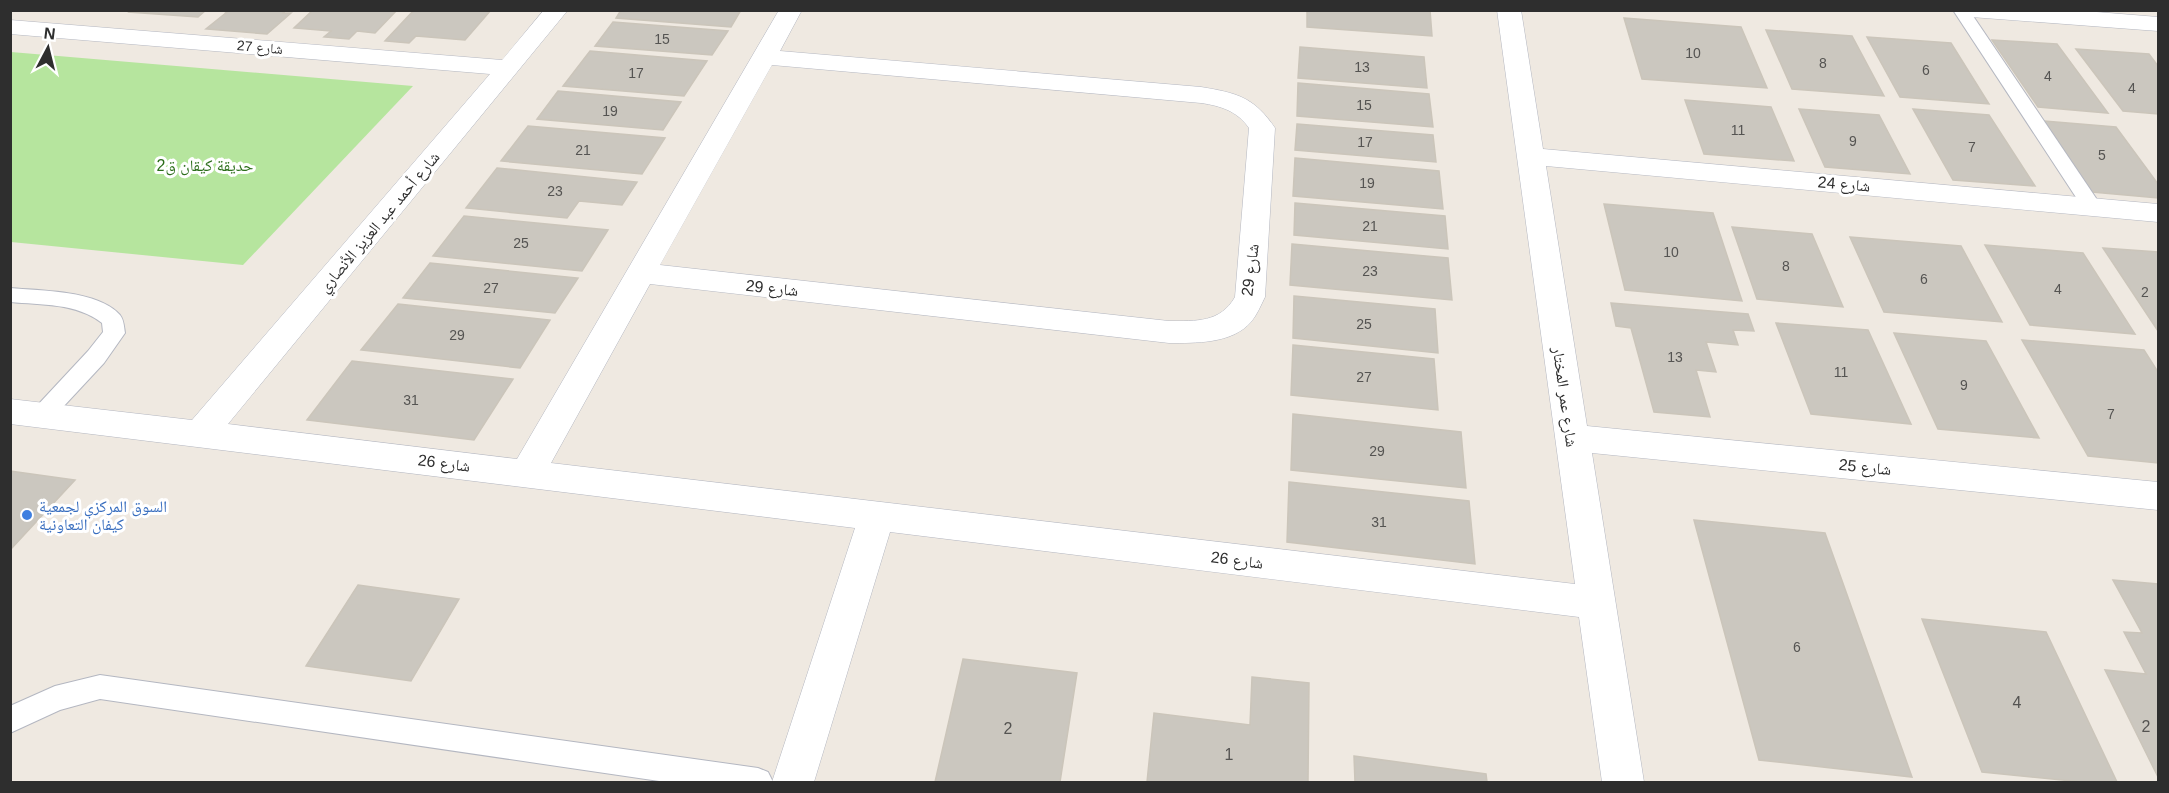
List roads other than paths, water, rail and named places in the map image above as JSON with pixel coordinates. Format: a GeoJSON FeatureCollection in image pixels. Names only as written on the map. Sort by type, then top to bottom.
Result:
{"type":"FeatureCollection","features":[{"type":"Feature","properties":{"kind":"street","name":"شارع أحمد عبد العزيز الأنصاري"},"geometry":{"type":"LineString","coordinates":[[200,434],[557,10]]}},
{"type":"Feature","properties":{"kind":"street"},"geometry":{"type":"LineString","coordinates":[[526,473],[791,10]]}},
{"type":"Feature","properties":{"kind":"street","name":"شارع عمر المختار"},"geometry":{"type":"LineString","coordinates":[[1509,10],[1623,783]]}},
{"type":"Feature","properties":{"kind":"street"},"geometry":{"type":"LineString","coordinates":[[1971,10],[2158,24]]}},
{"type":"Feature","properties":{"kind":"street","name":"شارع 27"},"geometry":{"type":"LineString","coordinates":[[10,27],[509,68]]}},
{"type":"Feature","properties":{"kind":"street","name":"شارع 29"},"geometry":{"type":"LineString","coordinates":[[639,273],[1169,332],[1195,332],[1221,328],[1238,317],[1250,297],[1262,128],[1252,113],[1240,104],[1201,95],[764,57]]}},
{"type":"Feature","properties":{"kind":"street","name":"شارع 24"},"geometry":{"type":"LineString","coordinates":[[1530,156],[2158,213]]}},
{"type":"Feature","properties":{"kind":"street","name":"شارع 26"},"geometry":{"type":"LineString","coordinates":[[26,413],[1596,603]]}},
{"type":"Feature","properties":{"kind":"street","name":"شارع 25"},"geometry":{"type":"LineString","coordinates":[[1572,438],[2158,496]]}},
{"type":"Feature","properties":{"kind":"street"},"geometry":{"type":"LineString","coordinates":[[793,783],[877,516]]}},
{"type":"Feature","properties":{"kind":"lane"},"geometry":{"type":"LineString","coordinates":[[1961,10],[2092,207]]}},
{"type":"Feature","properties":{"kind":"lane"},"geometry":{"type":"LineString","coordinates":[[10,295],[79,303],[97,308],[112,320],[114,333],[102,349],[26,413]]}},
{"type":"Feature","properties":{"kind":"lane"},"geometry":{"type":"LineString","coordinates":[[10,720],[55,699],[100,687],[758,783]]}},
{"type":"Feature","properties":{"kind":"place","name":"السوق المركزي لجمعية كيفان التعاونية"},"geometry":{"type":"Point","coordinates":[27,515]}},
{"type":"Feature","properties":{"kind":"park label","name":"حديقة كيقان ق2"},"geometry":{"type":"Point","coordinates":[205,165]}}]}
